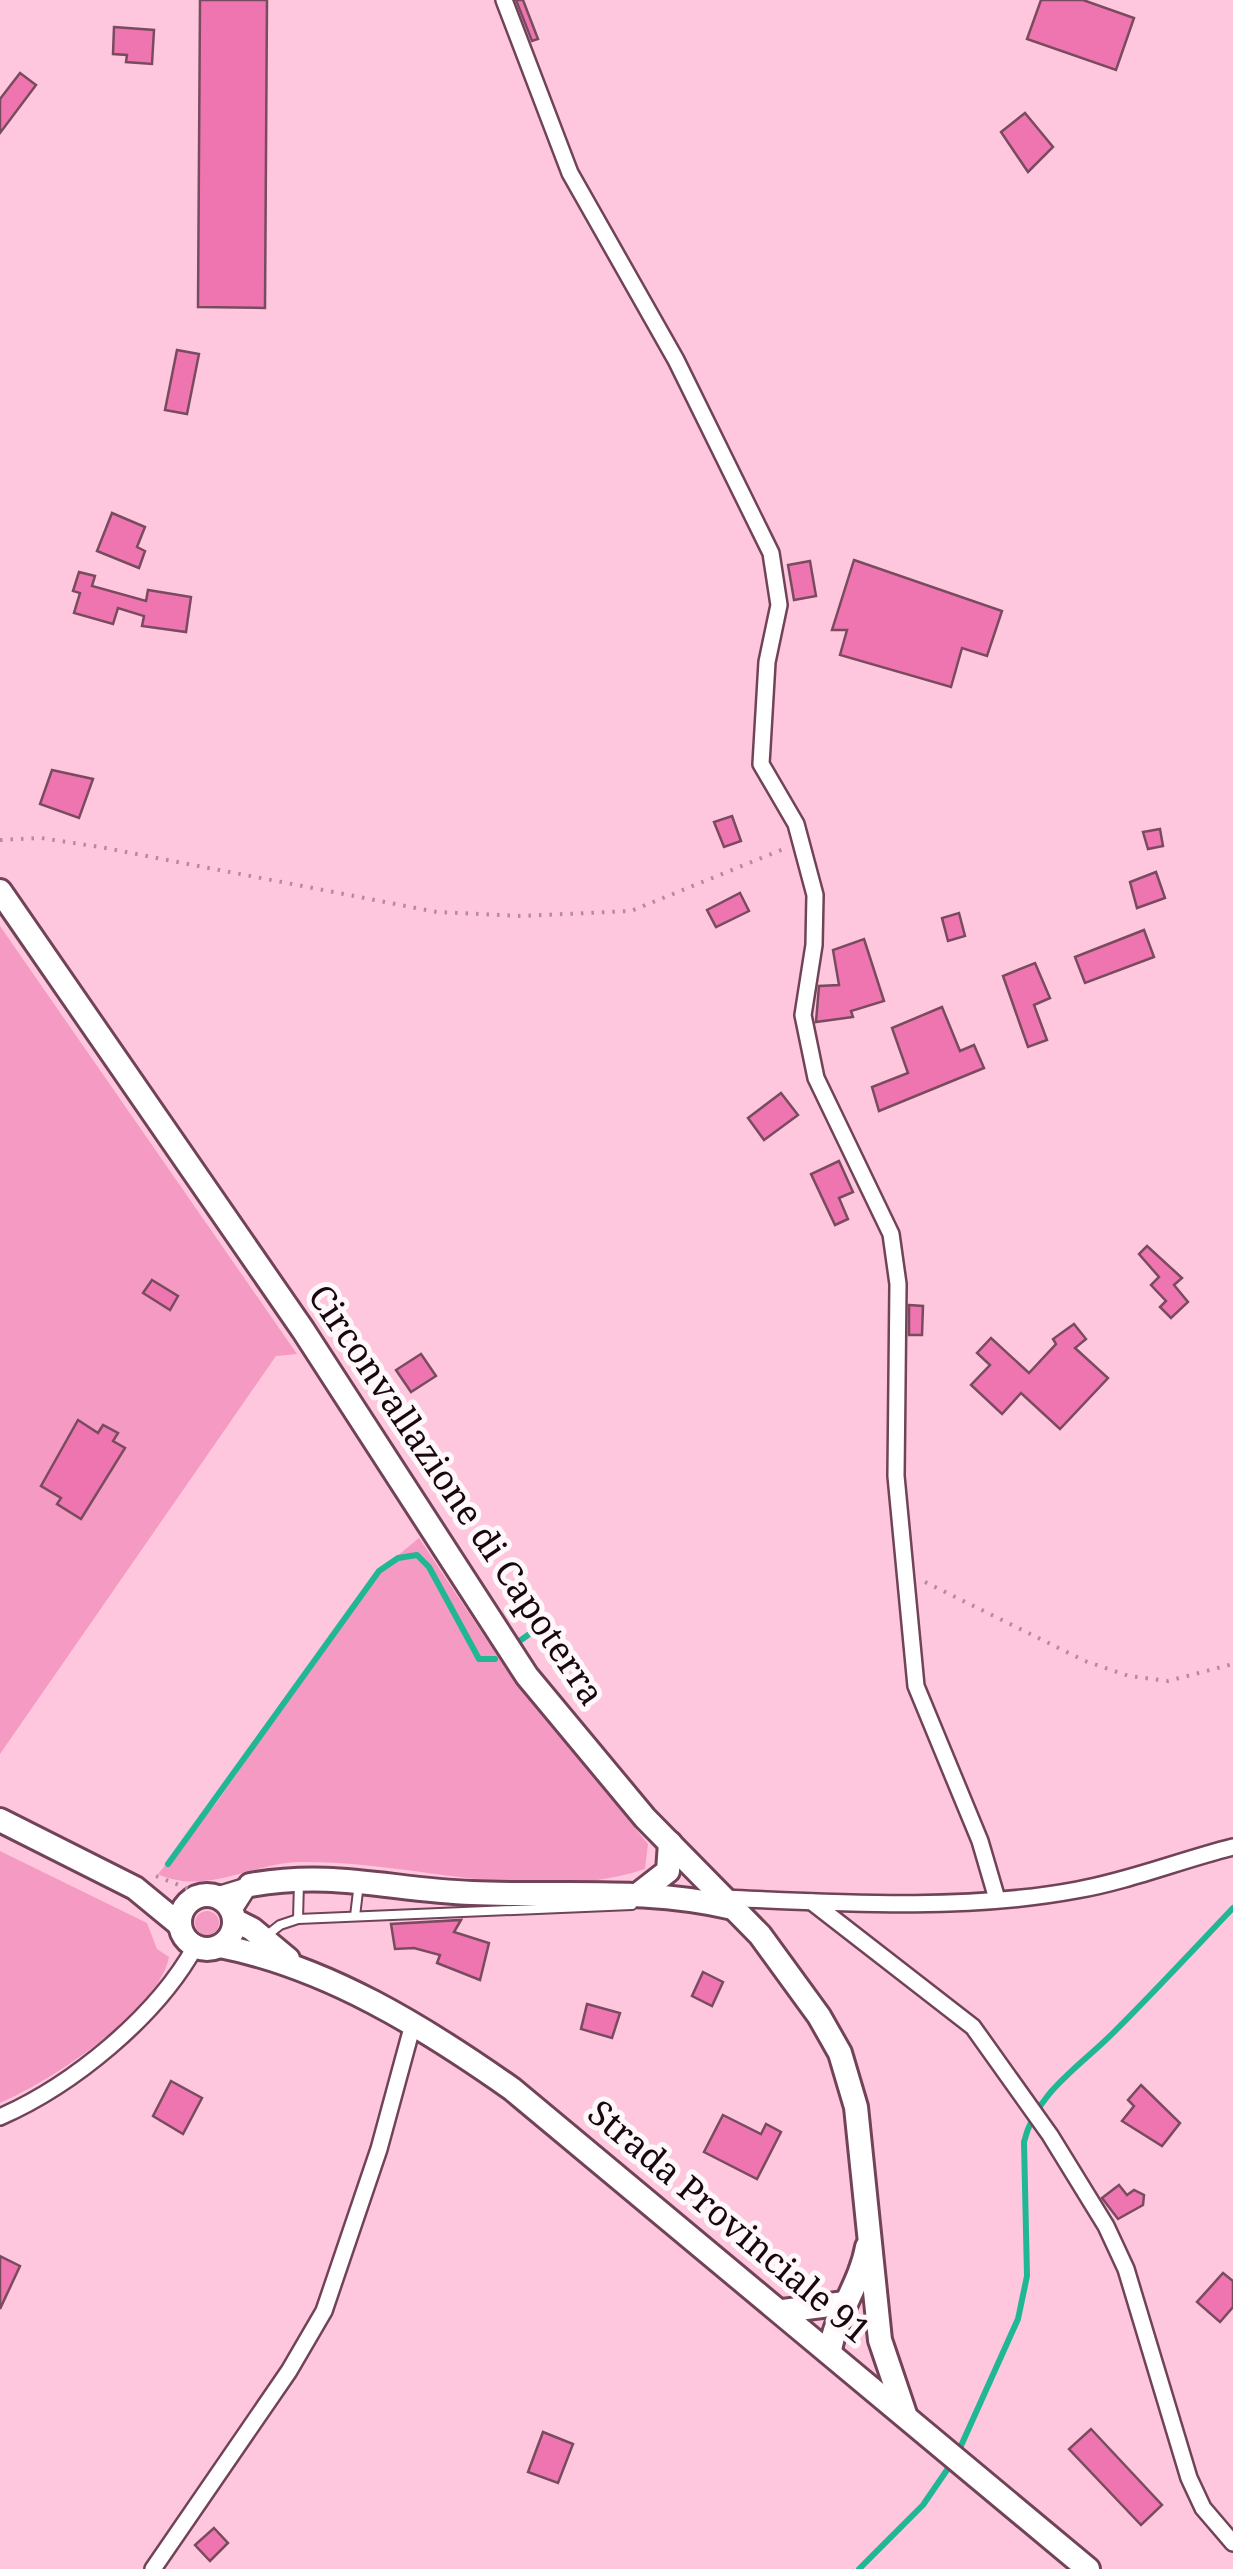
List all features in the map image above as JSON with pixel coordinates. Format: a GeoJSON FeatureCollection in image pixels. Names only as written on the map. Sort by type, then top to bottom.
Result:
{"type":"FeatureCollection","features":[{"type":"Feature","properties":{"kind":"street"},"geometry":{"type":"LineString","coordinates":[[504,0],[570,173],[676,360],[771,553],[779,605],[765,678],[761,764],[796,824],[815,896],[814,944],[803,1014],[816,1078],[891,1234],[898,1284],[896,1476],[916,1686],[980,1841],[997,1899]]}},
{"type":"Feature","properties":{"kind":"street","name":"Circonvallazione di Capoterra"},"geometry":{"type":"LineString","coordinates":[[0,891],[302,1330],[527,1676],[670,1843],[755,1930],[789,1971],[840,2053],[862,2138],[868,2244]]}},
{"type":"Feature","properties":{"kind":"street"},"geometry":{"type":"LineString","coordinates":[[0,1820],[135,1888],[180,1924],[196,1947]]}},
{"type":"Feature","properties":{"kind":"street"},"geometry":{"type":"LineString","coordinates":[[637,1892],[668,1871],[670,1843]]}},
{"type":"Feature","properties":{"kind":"street"},"geometry":{"type":"LineString","coordinates":[[180,1924],[219,1900],[300,1878],[359,1879],[467,1893],[637,1892],[729,1903],[997,1899],[1078,1890],[1233,1848]]}},
{"type":"Feature","properties":{"kind":"street"},"geometry":{"type":"LineString","coordinates":[[135,1888],[219,1900],[298,1968]]}},
{"type":"Feature","properties":{"kind":"street"},"geometry":{"type":"LineString","coordinates":[[219,1900],[232,1934],[220,1946]]}},
{"type":"Feature","properties":{"kind":"street"},"geometry":{"type":"LineString","coordinates":[[755,1930],[755,1909],[762,1900]]}},
{"type":"Feature","properties":{"kind":"street"},"geometry":{"type":"LineString","coordinates":[[812,1902],[973,2027],[1050,2135],[1126,2269],[1188,2478],[1203,2508],[1233,2543]]}},
{"type":"Feature","properties":{"kind":"street"},"geometry":{"type":"LineString","coordinates":[[196,1947],[220,1946],[298,1968]]}},
{"type":"Feature","properties":{"kind":"street"},"geometry":{"type":"LineString","coordinates":[[0,2117],[53,2090],[89,2064],[168,1985],[196,1947]]}},
{"type":"Feature","properties":{"kind":"street","name":"Strada Provinciale 91"},"geometry":{"type":"LineString","coordinates":[[298,1968],[412,2024],[539,2110],[1088,2569]]}},
{"type":"Feature","properties":{"kind":"street"},"geometry":{"type":"LineString","coordinates":[[153,2569],[289,2371],[324,2311],[379,2149],[412,2024]]}},
{"type":"Feature","properties":{"kind":"street"},"geometry":{"type":"LineString","coordinates":[[830,2351],[834,2327],[855,2289],[868,2244]]}},
{"type":"Feature","properties":{"kind":"street"},"geometry":{"type":"LineString","coordinates":[[868,2244],[874,2263],[880,2340],[904,2414]]}},
{"type":"Feature","properties":{"kind":"street"},"geometry":{"type":"LineString","coordinates":[[783,2311],[844,2303]]}},
{"type":"Feature","properties":{"kind":"street"},"geometry":{"type":"LineString","coordinates":[[849,2368],[880,2340]]}},
{"type":"Feature","properties":{"kind":"lane"},"geometry":{"type":"LineString","coordinates":[[298,1919],[300,1878]]}},
{"type":"Feature","properties":{"kind":"lane"},"geometry":{"type":"LineString","coordinates":[[355,1916],[359,1879]]}},
{"type":"Feature","properties":{"kind":"lane"},"geometry":{"type":"LineString","coordinates":[[263,1939],[280,1924],[298,1919],[632,1906],[637,1892]]}},
{"type":"Feature","properties":{"kind":"path"},"geometry":{"type":"LineString","coordinates":[[0,840],[41,838],[100,847],[437,912],[521,916],[631,910],[800,842]]}},
{"type":"Feature","properties":{"kind":"path"},"geometry":{"type":"LineString","coordinates":[[906,1578],[937,1585],[1085,1661],[1130,1676],[1168,1682],[1233,1664]]}},
{"type":"Feature","properties":{"kind":"shaded area"},"geometry":{"type":"Polygon","coordinates":[[[0,926],[297,1354],[276,1356],[0,1754],[0,926]]]}},
{"type":"Feature","properties":{"kind":"shaded area"},"geometry":{"type":"Polygon","coordinates":[[[419,1538],[510,1675],[648,1844],[645,1869],[559,1883],[516,1883],[386,1867],[300,1862],[193,1882],[158,1874],[217,1802],[379,1571],[419,1538]]]}},
{"type":"Feature","properties":{"kind":"shaded area"},"geometry":{"type":"Polygon","coordinates":[[[0,1851],[147,1923],[157,1949],[169,1957],[161,1978],[124,2021],[72,2062],[0,2103],[0,1851]]]}},
{"type":"Feature","properties":{"kind":"shaded area"},"geometry":{"type":"Polygon","coordinates":[[[207,1911],[219,1923],[207,1935],[195,1923],[207,1911]]]}},
{"type":"Feature","properties":{"kind":"building"},"geometry":{"type":"Polygon","coordinates":[[[200,0],[267,0],[265,308],[198,307],[200,0]]]}},
{"type":"Feature","properties":{"kind":"building"},"geometry":{"type":"Polygon","coordinates":[[[516,0],[523,0],[538,39],[532,41],[516,0]]]}},
{"type":"Feature","properties":{"kind":"building"},"geometry":{"type":"Polygon","coordinates":[[[1041,0],[1083,0],[1134,18],[1116,70],[1027,39],[1041,0]]]}},
{"type":"Feature","properties":{"kind":"building"},"geometry":{"type":"Polygon","coordinates":[[[114,27],[154,30],[152,64],[126,62],[127,55],[113,54],[114,27]]]}},
{"type":"Feature","properties":{"kind":"building"},"geometry":{"type":"Polygon","coordinates":[[[20,73],[36,85],[0,133],[0,99],[20,73]]]}},
{"type":"Feature","properties":{"kind":"building"},"geometry":{"type":"Polygon","coordinates":[[[1025,113],[1053,147],[1028,172],[1001,132],[1025,113]]]}},
{"type":"Feature","properties":{"kind":"building"},"geometry":{"type":"Polygon","coordinates":[[[177,350],[199,354],[187,414],[165,410],[177,350]]]}},
{"type":"Feature","properties":{"kind":"building"},"geometry":{"type":"Polygon","coordinates":[[[112,513],[145,527],[137,547],[145,551],[139,568],[97,551],[112,513]]]}},
{"type":"Feature","properties":{"kind":"building"},"geometry":{"type":"Polygon","coordinates":[[[854,560],[1002,611],[987,656],[962,648],[951,687],[840,655],[847,630],[832,630],[854,560]]]}},
{"type":"Feature","properties":{"kind":"building"},"geometry":{"type":"Polygon","coordinates":[[[810,561],[816,596],[794,600],[788,565],[810,561]]]}},
{"type":"Feature","properties":{"kind":"building"},"geometry":{"type":"Polygon","coordinates":[[[79,572],[95,576],[92,586],[146,601],[148,590],[191,597],[186,632],[142,626],[144,616],[118,608],[113,624],[74,613],[80,593],[73,591],[79,572]]]}},
{"type":"Feature","properties":{"kind":"building"},"geometry":{"type":"Polygon","coordinates":[[[52,770],[93,779],[79,818],[40,804],[52,770]]]}},
{"type":"Feature","properties":{"kind":"building"},"geometry":{"type":"Polygon","coordinates":[[[732,816],[741,841],[724,847],[714,822],[732,816]]]}},
{"type":"Feature","properties":{"kind":"building"},"geometry":{"type":"Polygon","coordinates":[[[1160,829],[1163,846],[1148,849],[1143,832],[1160,829]]]}},
{"type":"Feature","properties":{"kind":"building"},"geometry":{"type":"Polygon","coordinates":[[[1156,872],[1165,898],[1137,908],[1130,882],[1156,872]]]}},
{"type":"Feature","properties":{"kind":"building"},"geometry":{"type":"Polygon","coordinates":[[[740,893],[749,911],[716,927],[707,910],[740,893]]]}},
{"type":"Feature","properties":{"kind":"building"},"geometry":{"type":"Polygon","coordinates":[[[959,913],[965,936],[948,941],[942,918],[959,913]]]}},
{"type":"Feature","properties":{"kind":"building"},"geometry":{"type":"Polygon","coordinates":[[[1144,930],[1154,957],[1085,983],[1075,957],[1144,930]]]}},
{"type":"Feature","properties":{"kind":"building"},"geometry":{"type":"Polygon","coordinates":[[[864,939],[884,1001],[851,1011],[853,1017],[816,1022],[819,986],[839,985],[833,950],[864,939]]]}},
{"type":"Feature","properties":{"kind":"building"},"geometry":{"type":"Polygon","coordinates":[[[1035,963],[1050,998],[1034,1005],[1047,1040],[1028,1047],[1003,976],[1035,963]]]}},
{"type":"Feature","properties":{"kind":"building"},"geometry":{"type":"Polygon","coordinates":[[[942,1007],[960,1051],[974,1045],[984,1068],[879,1111],[872,1087],[908,1073],[892,1028],[942,1007]]]}},
{"type":"Feature","properties":{"kind":"building"},"geometry":{"type":"Polygon","coordinates":[[[781,1093],[798,1115],[764,1140],[748,1118],[781,1093]]]}},
{"type":"Feature","properties":{"kind":"building"},"geometry":{"type":"Polygon","coordinates":[[[839,1161],[853,1192],[839,1198],[848,1219],[835,1225],[811,1174],[839,1161]]]}},
{"type":"Feature","properties":{"kind":"building"},"geometry":{"type":"Polygon","coordinates":[[[1147,1246],[1182,1278],[1174,1285],[1188,1302],[1171,1318],[1160,1307],[1166,1301],[1151,1285],[1159,1277],[1139,1254],[1147,1246]]]}},
{"type":"Feature","properties":{"kind":"building"},"geometry":{"type":"Polygon","coordinates":[[[152,1280],[178,1296],[170,1310],[143,1293],[152,1280]]]}},
{"type":"Feature","properties":{"kind":"building"},"geometry":{"type":"Polygon","coordinates":[[[909,1305],[923,1306],[922,1335],[909,1335],[909,1305]]]}},
{"type":"Feature","properties":{"kind":"building"},"geometry":{"type":"Polygon","coordinates":[[[1074,1324],[1086,1339],[1075,1348],[1108,1378],[1060,1429],[1021,1393],[1002,1414],[971,1385],[990,1365],[977,1353],[991,1338],[1029,1373],[1056,1344],[1053,1339],[1074,1324]]]}},
{"type":"Feature","properties":{"kind":"building"},"geometry":{"type":"Polygon","coordinates":[[[421,1354],[436,1376],[411,1392],[396,1370],[421,1354]]]}},
{"type":"Feature","properties":{"kind":"building"},"geometry":{"type":"Polygon","coordinates":[[[78,1420],[98,1433],[103,1425],[118,1433],[113,1441],[125,1448],[81,1519],[57,1504],[61,1498],[41,1486],[78,1420]]]}},
{"type":"Feature","properties":{"kind":"building"},"geometry":{"type":"Polygon","coordinates":[[[461,1920],[454,1932],[489,1943],[480,1980],[437,1963],[440,1955],[414,1948],[395,1949],[391,1924],[461,1920]]]}},
{"type":"Feature","properties":{"kind":"building"},"geometry":{"type":"Polygon","coordinates":[[[703,1972],[723,1982],[712,2006],[692,1996],[703,1972]]]}},
{"type":"Feature","properties":{"kind":"building"},"geometry":{"type":"Polygon","coordinates":[[[587,2004],[620,2013],[612,2038],[581,2029],[587,2004]]]}},
{"type":"Feature","properties":{"kind":"building"},"geometry":{"type":"Polygon","coordinates":[[[171,2081],[202,2098],[183,2134],[153,2116],[171,2081]]]}},
{"type":"Feature","properties":{"kind":"building"},"geometry":{"type":"Polygon","coordinates":[[[1141,2085],[1180,2123],[1162,2146],[1122,2121],[1134,2106],[1128,2100],[1141,2085]]]}},
{"type":"Feature","properties":{"kind":"building"},"geometry":{"type":"Polygon","coordinates":[[[723,2115],[761,2134],[766,2124],[781,2132],[757,2179],[704,2152],[723,2115]]]}},
{"type":"Feature","properties":{"kind":"building"},"geometry":{"type":"Polygon","coordinates":[[[1119,2185],[1127,2195],[1134,2190],[1144,2195],[1143,2205],[1118,2219],[1102,2198],[1119,2185]]]}},
{"type":"Feature","properties":{"kind":"building"},"geometry":{"type":"Polygon","coordinates":[[[0,2256],[20,2266],[0,2309],[0,2256]]]}},
{"type":"Feature","properties":{"kind":"building"},"geometry":{"type":"Polygon","coordinates":[[[1223,2273],[1233,2281],[1233,2307],[1220,2322],[1197,2302],[1223,2273]]]}},
{"type":"Feature","properties":{"kind":"building"},"geometry":{"type":"Polygon","coordinates":[[[1091,2429],[1162,2505],[1141,2525],[1069,2449],[1091,2429]]]}},
{"type":"Feature","properties":{"kind":"building"},"geometry":{"type":"Polygon","coordinates":[[[543,2432],[573,2444],[558,2483],[528,2472],[543,2432]]]}},
{"type":"Feature","properties":{"kind":"building"},"geometry":{"type":"Polygon","coordinates":[[[214,2528],[228,2543],[210,2561],[195,2545],[214,2528]]]}},
{"type":"Feature","properties":{"kind":"waterway"},"geometry":{"type":"LineString","coordinates":[[168,1864],[379,1571],[398,1558],[417,1555],[429,1567],[479,1659],[495,1659]]}},
{"type":"Feature","properties":{"kind":"waterway"},"geometry":{"type":"LineString","coordinates":[[521,1640],[528,1635]]}},
{"type":"Feature","properties":{"kind":"waterway"},"geometry":{"type":"LineString","coordinates":[[960,2448],[1018,2319],[1027,2276],[1024,2142],[1038,2108],[1233,1908]]}},
{"type":"Feature","properties":{"kind":"waterway"},"geometry":{"type":"LineString","coordinates":[[859,2569],[923,2505],[949,2467]]}}]}
